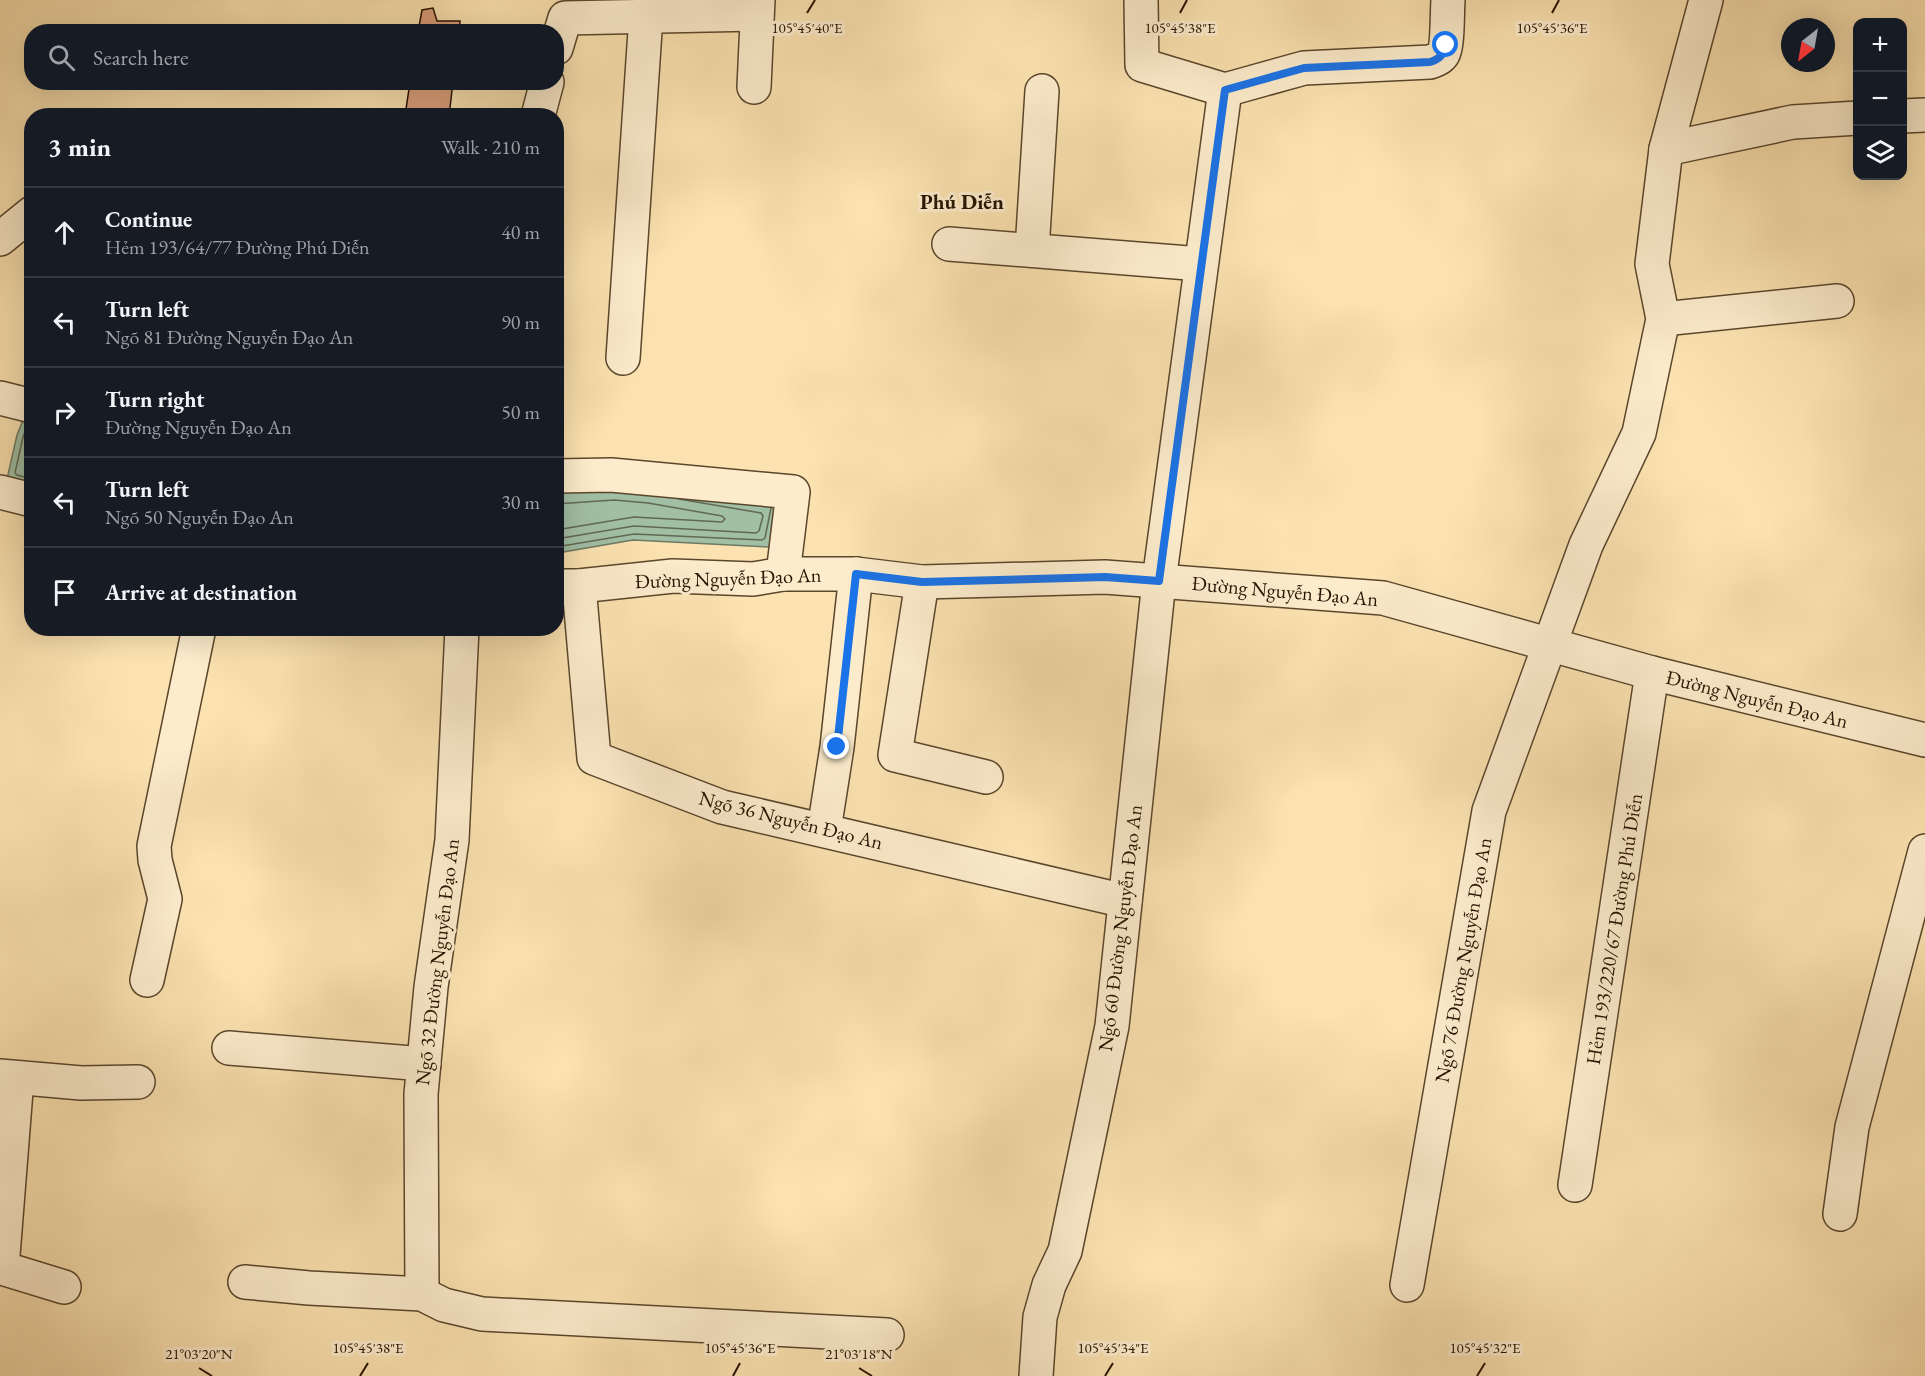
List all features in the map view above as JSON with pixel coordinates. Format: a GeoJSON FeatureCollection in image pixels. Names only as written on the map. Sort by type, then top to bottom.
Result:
{"type":"FeatureCollection","features":[{"type":"Feature","properties":{"kind":"street"},"geometry":{"type":"LineString","coordinates":[[1141,0],[1142,65],[1225,90],[1304,68],[1438,60],[1446,45],[1448,0]]}},
{"type":"Feature","properties":{"kind":"street"},"geometry":{"type":"LineString","coordinates":[[1706,0],[1666,149],[1652,264],[1663,319],[1837,301]]}},
{"type":"Feature","properties":{"kind":"street"},"geometry":{"type":"LineString","coordinates":[[563,24],[565,18],[646,16],[757,7],[754,87]]}},
{"type":"Feature","properties":{"kind":"street"},"geometry":{"type":"LineString","coordinates":[[623,358],[646,16]]}},
{"type":"Feature","properties":{"kind":"street"},"geometry":{"type":"LineString","coordinates":[[540,108],[545,90]]}},
{"type":"Feature","properties":{"kind":"street","name":"Ngõ 60 Đường Nguyễn Đạo An"},"geometry":{"type":"LineString","coordinates":[[1036,1376],[1040,1317],[1049,1285],[1065,1251],[1112,1026],[1159,581],[1225,90]]}},
{"type":"Feature","properties":{"kind":"street"},"geometry":{"type":"LineString","coordinates":[[1032,250],[1042,92]]}},
{"type":"Feature","properties":{"kind":"street"},"geometry":{"type":"LineString","coordinates":[[1907,116],[1925,115]]}},
{"type":"Feature","properties":{"kind":"street"},"geometry":{"type":"LineString","coordinates":[[1666,149],[1793,122],[1853,118]]}},
{"type":"Feature","properties":{"kind":"street"},"geometry":{"type":"LineString","coordinates":[[0,239],[24,220]]}},
{"type":"Feature","properties":{"kind":"street"},"geometry":{"type":"LineString","coordinates":[[949,244],[1201,264]]}},
{"type":"Feature","properties":{"kind":"street","name":"Ngõ 76 Đường Nguyễn Đạo An"},"geometry":{"type":"LineString","coordinates":[[1407,1285],[1489,811],[1586,545],[1639,434],[1663,319]]}},
{"type":"Feature","properties":{"kind":"street"},"geometry":{"type":"LineString","coordinates":[[0,398],[24,404]]}},
{"type":"Feature","properties":{"kind":"street"},"geometry":{"type":"LineString","coordinates":[[564,476],[611,475],[793,492],[783,574]]}},
{"type":"Feature","properties":{"kind":"street"},"geometry":{"type":"LineString","coordinates":[[0,492],[24,498]]}},
{"type":"Feature","properties":{"kind":"street","name":"Đường Nguyễn Đạo An"},"geometry":{"type":"LineString","coordinates":[[568,586],[674,576],[753,579],[783,574],[856,574],[922,582],[1105,577],[1383,598],[1652,673],[1925,740]]}},
{"type":"Feature","properties":{"kind":"street"},"geometry":{"type":"LineString","coordinates":[[824,830],[837,747],[856,574]]}},
{"type":"Feature","properties":{"kind":"street"},"geometry":{"type":"LineString","coordinates":[[922,582],[896,755],[986,777]]}},
{"type":"Feature","properties":{"kind":"street","name":"Ngõ 36 Nguyễn Đạo An"},"geometry":{"type":"LineString","coordinates":[[568,586],[594,758],[722,807],[1125,901]]}},
{"type":"Feature","properties":{"kind":"street"},"geometry":{"type":"LineString","coordinates":[[147,980],[165,899],[155,860],[154,846],[197,636]]}},
{"type":"Feature","properties":{"kind":"street","name":"Ngõ 32 Đường Nguyễn Đạo An"},"geometry":{"type":"LineString","coordinates":[[422,1294],[421,1094],[431,987],[452,840],[462,636]]}},
{"type":"Feature","properties":{"kind":"street","name":"Hẻm 193/220/67 Đường Phú Diễn"},"geometry":{"type":"LineString","coordinates":[[1575,1185],[1652,673]]}},
{"type":"Feature","properties":{"kind":"street"},"geometry":{"type":"LineString","coordinates":[[1840,1214],[1852,1127],[1925,851]]}},
{"type":"Feature","properties":{"kind":"street"},"geometry":{"type":"LineString","coordinates":[[229,1048],[424,1064]]}},
{"type":"Feature","properties":{"kind":"street"},"geometry":{"type":"LineString","coordinates":[[64,1287],[2,1268],[8,1077],[81,1083],[138,1082]]}},
{"type":"Feature","properties":{"kind":"street"},"geometry":{"type":"LineString","coordinates":[[244,1282],[422,1294],[444,1305],[482,1314],[887,1335]]}},
{"type":"Feature","properties":{"kind":"water"},"geometry":{"type":"Polygon","coordinates":[[[24,418],[24,483],[7,479],[17,435],[24,418]]]}},
{"type":"Feature","properties":{"kind":"water"},"geometry":{"type":"Polygon","coordinates":[[[564,482],[780,503],[769,547],[633,540],[564,552],[564,482]]]}},
{"type":"Feature","properties":{"kind":"building"},"geometry":{"type":"Polygon","coordinates":[[[433,8],[437,21],[460,21],[460,24],[419,24],[422,10],[433,8]]]}},
{"type":"Feature","properties":{"kind":"building"},"geometry":{"type":"Polygon","coordinates":[[[409,90],[452,90],[450,108],[406,108],[409,90]]]}},
{"type":"Feature","properties":{"kind":"district","name":"Phú Diễn"},"geometry":{"type":"Point","coordinates":[962,201]}},
{"type":"Feature","properties":{"kind":"route"},"geometry":{"type":"LineString","coordinates":[[837,747],[856,574],[922,582],[1105,577],[1159,581],[1225,90],[1304,68],[1430,62],[1438,60],[1446,45]]}}]}
